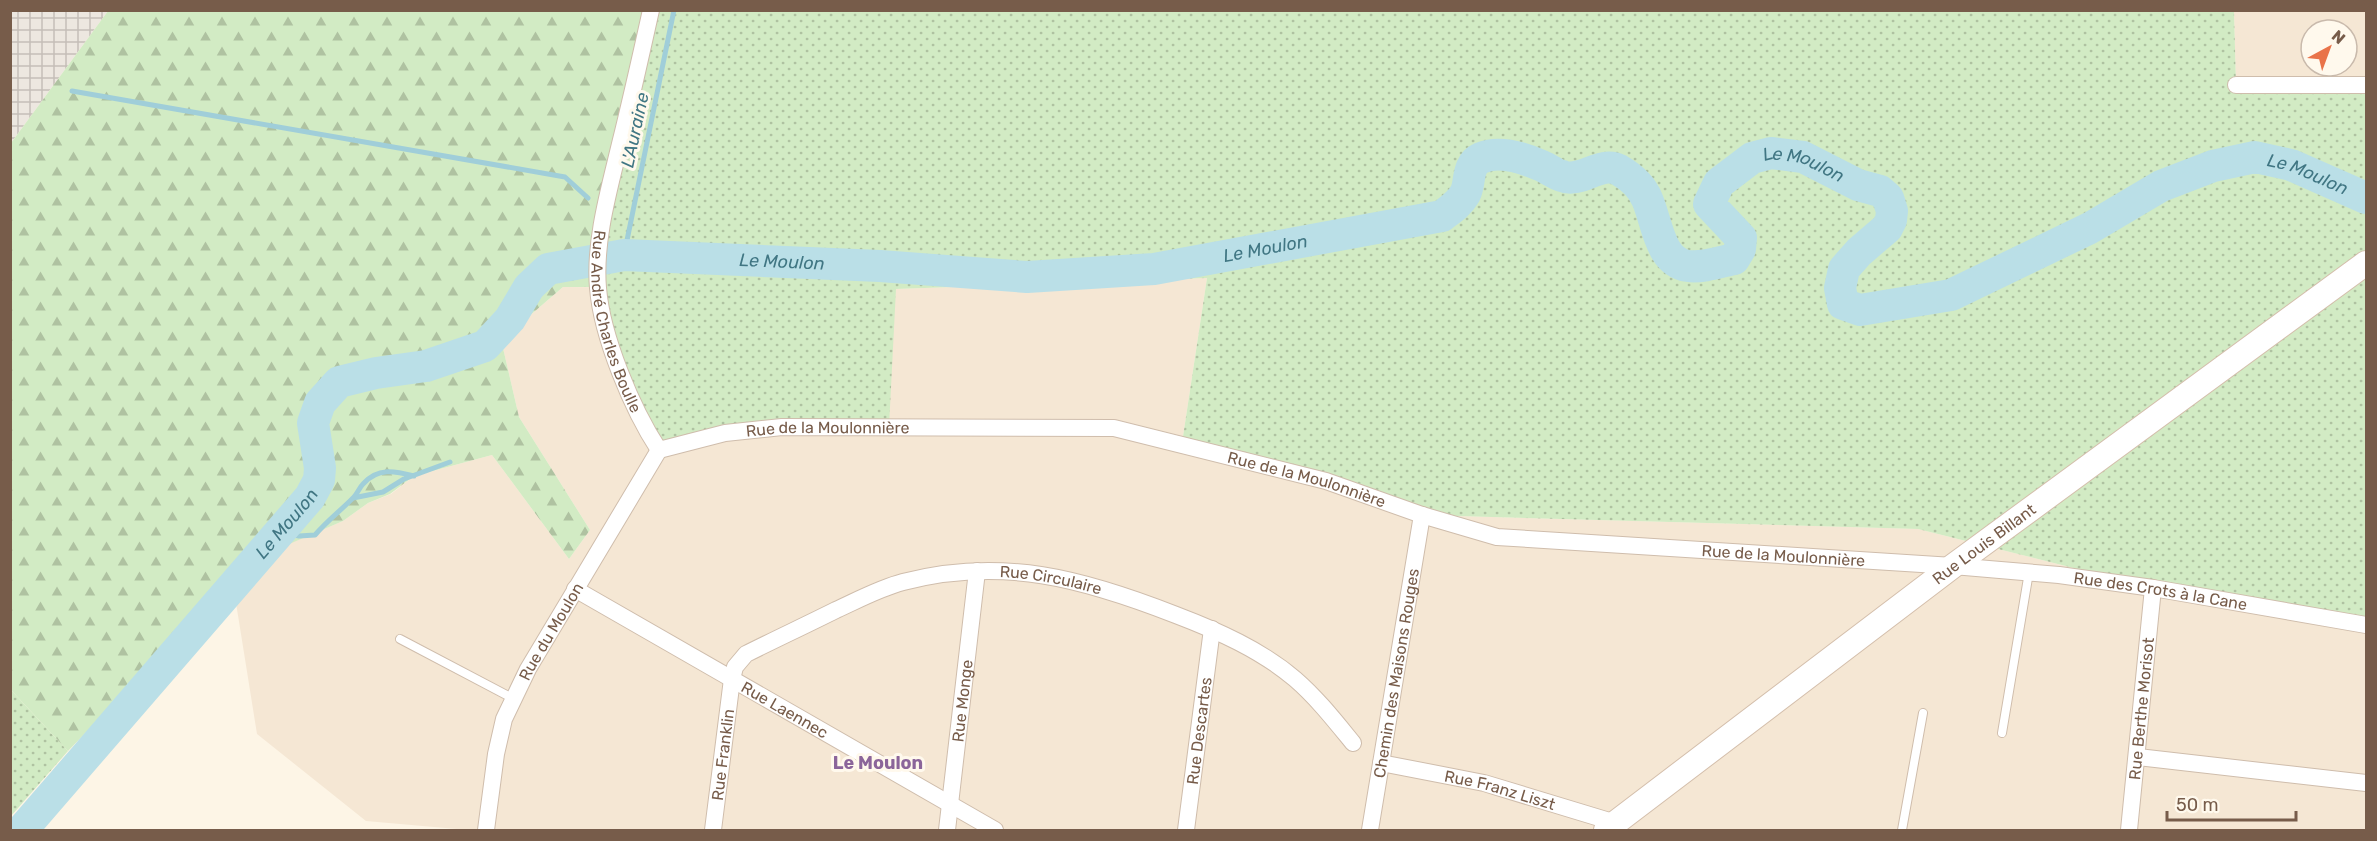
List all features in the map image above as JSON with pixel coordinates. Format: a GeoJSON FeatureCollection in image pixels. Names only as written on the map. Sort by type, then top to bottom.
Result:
{"type":"FeatureCollection","features":[{"type":"Feature","properties":{"kind":"street","name":"Rue André Charles Boulle"},"geometry":{"type":"LineString","coordinates":[[651,10],[600,238],[597,287],[602,319],[619,368],[645,428],[659,450]]}},
{"type":"Feature","properties":{"kind":"street"},"geometry":{"type":"LineString","coordinates":[[2236,85],[2367,85]]}},
{"type":"Feature","properties":{"kind":"street","name":"Rue Louis Billant"},"geometry":{"type":"LineString","coordinates":[[1611,827],[1953,566],[2367,263]]}},
{"type":"Feature","properties":{"kind":"street","name":"Rue de la Moulonnière"},"geometry":{"type":"LineString","coordinates":[[659,450],[725,433],[782,427],[1114,428],[1326,481],[1497,537],[1953,566]]}},
{"type":"Feature","properties":{"kind":"street","name":"Rue du Moulon"},"geometry":{"type":"LineString","coordinates":[[486,831],[496,754],[504,719],[528,669],[659,450]]}},
{"type":"Feature","properties":{"kind":"street","name":"Chemin des Maisons Rouges"},"geometry":{"type":"LineString","coordinates":[[1370,831],[1422,514]]}},
{"type":"Feature","properties":{"kind":"street","name":"Rue des Crots à la Cane"},"geometry":{"type":"LineString","coordinates":[[1953,566],[2029,572],[2153,588],[2367,625]]}},
{"type":"Feature","properties":{"kind":"street","name":"Rue Circulaire"},"geometry":{"type":"LineString","coordinates":[[732,679],[735,667],[747,654],[859,600],[901,583],[941,574],[977,571],[1023,572],[1059,576],[1127,596],[1212,629],[1261,655],[1296,679],[1327,711],[1353,743]]}},
{"type":"Feature","properties":{"kind":"street","name":"Rue Monge"},"geometry":{"type":"LineString","coordinates":[[947,831],[977,571]]}},
{"type":"Feature","properties":{"kind":"street","name":"Rue Berthe Morisot"},"geometry":{"type":"LineString","coordinates":[[2129,831],[2153,588]]}},
{"type":"Feature","properties":{"kind":"street","name":"Rue Laennec"},"geometry":{"type":"LineString","coordinates":[[575,589],[995,831]]}},
{"type":"Feature","properties":{"kind":"street","name":"Rue Descartes"},"geometry":{"type":"LineString","coordinates":[[1185,831],[1212,629]]}},
{"type":"Feature","properties":{"kind":"street","name":"Rue Franklin"},"geometry":{"type":"LineString","coordinates":[[713,831],[732,679]]}},
{"type":"Feature","properties":{"kind":"street"},"geometry":{"type":"LineString","coordinates":[[2138,757],[2367,783]]}},
{"type":"Feature","properties":{"kind":"street","name":"Rue Franz Liszt"},"geometry":{"type":"LineString","coordinates":[[1381,763],[1484,783],[1611,827]]}},
{"type":"Feature","properties":{"kind":"lane"},"geometry":{"type":"LineString","coordinates":[[2002,733],[2029,572]]}},
{"type":"Feature","properties":{"kind":"lane"},"geometry":{"type":"LineString","coordinates":[[400,639],[514,699]]}},
{"type":"Feature","properties":{"kind":"lane"},"geometry":{"type":"LineString","coordinates":[[1902,831],[1923,713]]}},
{"type":"Feature","properties":{"kind":"shaded area"},"geometry":{"type":"Polygon","coordinates":[[[11,11],[108,11],[11,143],[11,11]]]}},
{"type":"Feature","properties":{"kind":"shaded area"},"geometry":{"type":"Polygon","coordinates":[[[2234,11],[2366,11],[2366,85],[2236,85],[2234,11]]]}},
{"type":"Feature","properties":{"kind":"shaded area"},"geometry":{"type":"Polygon","coordinates":[[[1207,278],[1182,443],[1422,515],[1918,529],[2153,588],[2366,625],[2366,830],[468,830],[366,821],[257,734],[236,603],[286,545],[343,521],[368,503],[391,494],[414,476],[492,455],[569,559],[590,530],[519,417],[503,348],[527,318],[563,287],[896,289],[1207,278]]]}},
{"type":"Feature","properties":{"kind":"green space"},"geometry":{"type":"Polygon","coordinates":[[[108,11],[651,11],[598,287],[563,287],[527,318],[503,348],[519,417],[590,530],[569,559],[492,455],[414,476],[390,494],[368,503],[343,521],[287,545],[236,603],[100,718],[68,751],[11,690],[11,143],[108,11]]]}},
{"type":"Feature","properties":{"kind":"green space"},"geometry":{"type":"Polygon","coordinates":[[[651,11],[2234,11],[2236,85],[2366,85],[2366,625],[2153,588],[1918,529],[1422,515],[1182,443],[1207,278],[896,289],[889,427],[782,427],[659,450],[645,428],[598,287],[651,11]]]}},
{"type":"Feature","properties":{"kind":"green space"},"geometry":{"type":"Polygon","coordinates":[[[11,690],[68,751],[11,816],[11,690]]]}},
{"type":"Feature","properties":{"kind":"waterway","name":"L'Auraine"},"geometry":{"type":"LineString","coordinates":[[624,255],[674,10]]}},
{"type":"Feature","properties":{"kind":"waterway"},"geometry":{"type":"LineString","coordinates":[[72,91],[565,177],[588,198]]}},
{"type":"Feature","properties":{"kind":"waterway","name":"Le Moulon"},"geometry":{"type":"LineString","coordinates":[[22,830],[310,497],[319,480],[320,468],[313,423],[320,403],[339,382],[376,373],[426,366],[485,346],[510,319],[529,287],[548,269],[624,255],[880,266],[1027,277],[1154,269],[1442,216],[1465,194],[1471,170],[1476,161],[1496,155],[1527,160],[1569,178],[1605,168],[1619,170],[1636,183],[1645,195],[1660,239],[1671,257],[1678,263],[1699,266],[1734,259],[1740,249],[1741,238],[1709,204],[1719,183],[1752,158],[1771,153],[1803,157],[1858,185],[1880,191],[1888,198],[1892,211],[1887,228],[1859,252],[1844,269],[1840,288],[1843,304],[1860,310],[1951,295],[2090,228],[2161,186],[2213,166],[2255,157],[2291,165],[2366,198]]}},
{"type":"Feature","properties":{"kind":"waterway"},"geometry":{"type":"LineString","coordinates":[[353,498],[383,492],[404,479],[450,462]]}},
{"type":"Feature","properties":{"kind":"waterway"},"geometry":{"type":"LineString","coordinates":[[279,532],[299,536],[315,535],[354,497],[363,484],[375,475],[393,472],[414,476]]}},
{"type":"Feature","properties":{"kind":"district","name":"Le Moulon"},"geometry":{"type":"Point","coordinates":[878,763]}}]}
